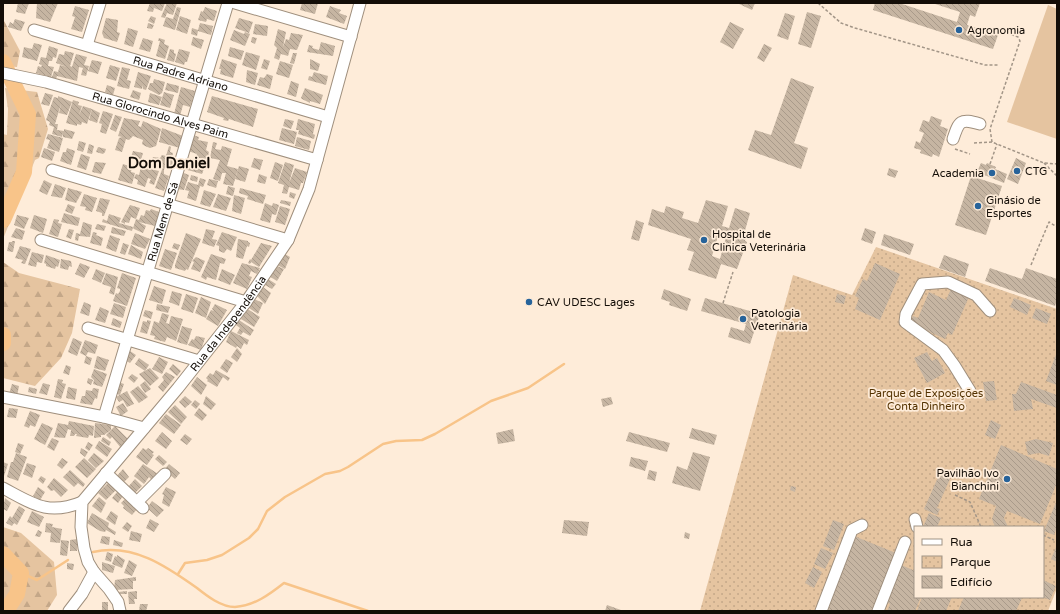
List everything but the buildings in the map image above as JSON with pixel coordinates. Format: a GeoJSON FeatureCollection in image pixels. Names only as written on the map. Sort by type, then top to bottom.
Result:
{"type":"FeatureCollection","features":[{"type":"Feature","properties":{"kind":"street"},"geometry":{"type":"LineString","coordinates":[[87,45],[100,3]]}},
{"type":"Feature","properties":{"kind":"street","name":"Rua Mem de Sá"},"geometry":{"type":"LineString","coordinates":[[104,417],[228,3]]}},
{"type":"Feature","properties":{"kind":"street"},"geometry":{"type":"LineString","coordinates":[[235,3],[351,37]]}},
{"type":"Feature","properties":{"kind":"street","name":"Rua da Independência"},"geometry":{"type":"LineString","coordinates":[[82,502],[246,302],[288,240],[304,202],[317,160],[360,3]]}},
{"type":"Feature","properties":{"kind":"street","name":"Rua Padre Adriano"},"geometry":{"type":"LineString","coordinates":[[34,30],[328,116]]}},
{"type":"Feature","properties":{"kind":"street","name":"Rua Glorocindo Alves Paim"},"geometry":{"type":"LineString","coordinates":[[3,73],[15,74],[317,160]]}},
{"type":"Feature","properties":{"kind":"street"},"geometry":{"type":"LineString","coordinates":[[951,143],[958,125],[962,121],[968,120],[980,124]]}},
{"type":"Feature","properties":{"kind":"street"},"geometry":{"type":"LineString","coordinates":[[52,170],[288,240]]}},
{"type":"Feature","properties":{"kind":"street"},"geometry":{"type":"LineString","coordinates":[[41,240],[246,302]]}},
{"type":"Feature","properties":{"kind":"street"},"geometry":{"type":"LineString","coordinates":[[970,391],[943,350],[906,322],[906,314],[922,284],[948,282],[976,295],[990,311]]}},
{"type":"Feature","properties":{"kind":"street"},"geometry":{"type":"LineString","coordinates":[[88,328],[199,361]]}},
{"type":"Feature","properties":{"kind":"street"},"geometry":{"type":"LineString","coordinates":[[3,398],[104,417],[144,428]]}},
{"type":"Feature","properties":{"kind":"street"},"geometry":{"type":"LineString","coordinates":[[106,473],[140,505],[165,474]]}},
{"type":"Feature","properties":{"kind":"street"},"geometry":{"type":"LineString","coordinates":[[3,488],[27,501],[45,508],[63,509],[82,502],[81,527],[84,548],[94,572],[118,602],[120,611]]}},
{"type":"Feature","properties":{"kind":"street"},"geometry":{"type":"LineString","coordinates":[[821,611],[852,530],[862,526]]}},
{"type":"Feature","properties":{"kind":"street"},"geometry":{"type":"LineString","coordinates":[[878,611],[905,542]]}},
{"type":"Feature","properties":{"kind":"street"},"geometry":{"type":"LineString","coordinates":[[68,611],[85,589],[94,572]]}},
{"type":"Feature","properties":{"kind":"path"},"geometry":{"type":"LineString","coordinates":[[818,3],[841,23],[855,28],[986,65],[999,66]]}},
{"type":"Feature","properties":{"kind":"path"},"geometry":{"type":"LineString","coordinates":[[992,142],[990,129],[1020,41],[1018,37],[1010,34]]}},
{"type":"Feature","properties":{"kind":"path"},"geometry":{"type":"LineString","coordinates":[[974,143],[992,142],[1044,163],[1057,164]]}},
{"type":"Feature","properties":{"kind":"path"},"geometry":{"type":"LineString","coordinates":[[951,143],[970,154]]}},
{"type":"Feature","properties":{"kind":"path"},"geometry":{"type":"LineString","coordinates":[[990,164],[997,144]]}},
{"type":"Feature","properties":{"kind":"path"},"geometry":{"type":"LineString","coordinates":[[1044,163],[1057,176]]}},
{"type":"Feature","properties":{"kind":"path"},"geometry":{"type":"LineString","coordinates":[[1031,265],[1049,222],[1057,226]]}},
{"type":"Feature","properties":{"kind":"path"},"geometry":{"type":"LineString","coordinates":[[723,303],[733,272]]}},
{"type":"Feature","properties":{"kind":"path"},"geometry":{"type":"LineString","coordinates":[[955,495],[970,502],[981,526]]}},
{"type":"Feature","properties":{"kind":"path"},"geometry":{"type":"LineString","coordinates":[[1044,535],[1054,540]]}},
{"type":"Feature","properties":{"kind":"green space"},"geometry":{"type":"Polygon","coordinates":[[[1048,5],[1057,9],[1057,139],[1007,122],[1048,5]]]}},
{"type":"Feature","properties":{"kind":"green space"},"geometry":{"type":"Polygon","coordinates":[[[3,19],[20,51],[17,67],[3,66],[3,19]]]}},
{"type":"Feature","properties":{"kind":"green space"},"geometry":{"type":"Polygon","coordinates":[[[5,88],[37,92],[48,129],[39,158],[35,160],[3,239],[3,134],[7,135],[8,109],[5,88]]]}},
{"type":"Feature","properties":{"kind":"green space","name":"Parque de Exposições Conta Dinheiro"},"geometry":{"type":"Polygon","coordinates":[[[876,247],[1057,309],[1057,588],[1048,611],[700,611],[793,275],[852,295],[876,247]]]}},
{"type":"Feature","properties":{"kind":"green space"},"geometry":{"type":"Polygon","coordinates":[[[3,262],[19,273],[80,289],[72,333],[61,358],[35,386],[3,378],[3,262]]]}},
{"type":"Feature","properties":{"kind":"green space"},"geometry":{"type":"Polygon","coordinates":[[[3,527],[21,533],[54,562],[57,595],[47,611],[3,611],[3,527]]]}},
{"type":"Feature","properties":{"kind":"waterway"},"geometry":{"type":"LineString","coordinates":[[3,62],[28,114],[24,172],[3,220]]}},
{"type":"Feature","properties":{"kind":"waterway"},"geometry":{"type":"LineString","coordinates":[[3,335],[3,343]]}},
{"type":"Feature","properties":{"kind":"waterway"},"geometry":{"type":"LineString","coordinates":[[178,574],[185,563],[207,560],[222,555],[249,538],[258,529],[267,511],[285,497],[325,474],[340,471],[348,467],[383,444],[396,441],[422,440],[491,401],[528,388],[564,364]]}},
{"type":"Feature","properties":{"kind":"waterway"},"geometry":{"type":"LineString","coordinates":[[93,552],[108,550],[122,551],[148,558],[173,572],[214,600],[230,607],[242,606],[255,602],[284,583],[368,611]]}},
{"type":"Feature","properties":{"kind":"waterway"},"geometry":{"type":"LineString","coordinates":[[3,554],[21,573],[17,594],[6,611]]}},
{"type":"Feature","properties":{"kind":"waterway"},"geometry":{"type":"LineString","coordinates":[[21,573],[37,580],[68,560]]}},
{"type":"Feature","properties":{"kind":"place","name":"Agronomia"},"geometry":{"type":"Point","coordinates":[959,30]}},
{"type":"Feature","properties":{"kind":"place","name":"CTG"},"geometry":{"type":"Point","coordinates":[1017,171]}},
{"type":"Feature","properties":{"kind":"place","name":"Academia"},"geometry":{"type":"Point","coordinates":[992,173]}},
{"type":"Feature","properties":{"kind":"place","name":"Ginásio de Esportes"},"geometry":{"type":"Point","coordinates":[978,206]}},
{"type":"Feature","properties":{"kind":"place","name":"Hospital de Clinica Veterinária"},"geometry":{"type":"Point","coordinates":[704,240]}},
{"type":"Feature","properties":{"kind":"place","name":"CAV UDESC Lages"},"geometry":{"type":"Point","coordinates":[529,302]}},
{"type":"Feature","properties":{"kind":"place","name":"Patologia Veterinária"},"geometry":{"type":"Point","coordinates":[743,319]}},
{"type":"Feature","properties":{"kind":"place","name":"Pavilhão Ivo Bianchini"},"geometry":{"type":"Point","coordinates":[1007,479]}},
{"type":"Feature","properties":{"kind":"district","name":"Dom Daniel"},"geometry":{"type":"Point","coordinates":[169,163]}}]}
